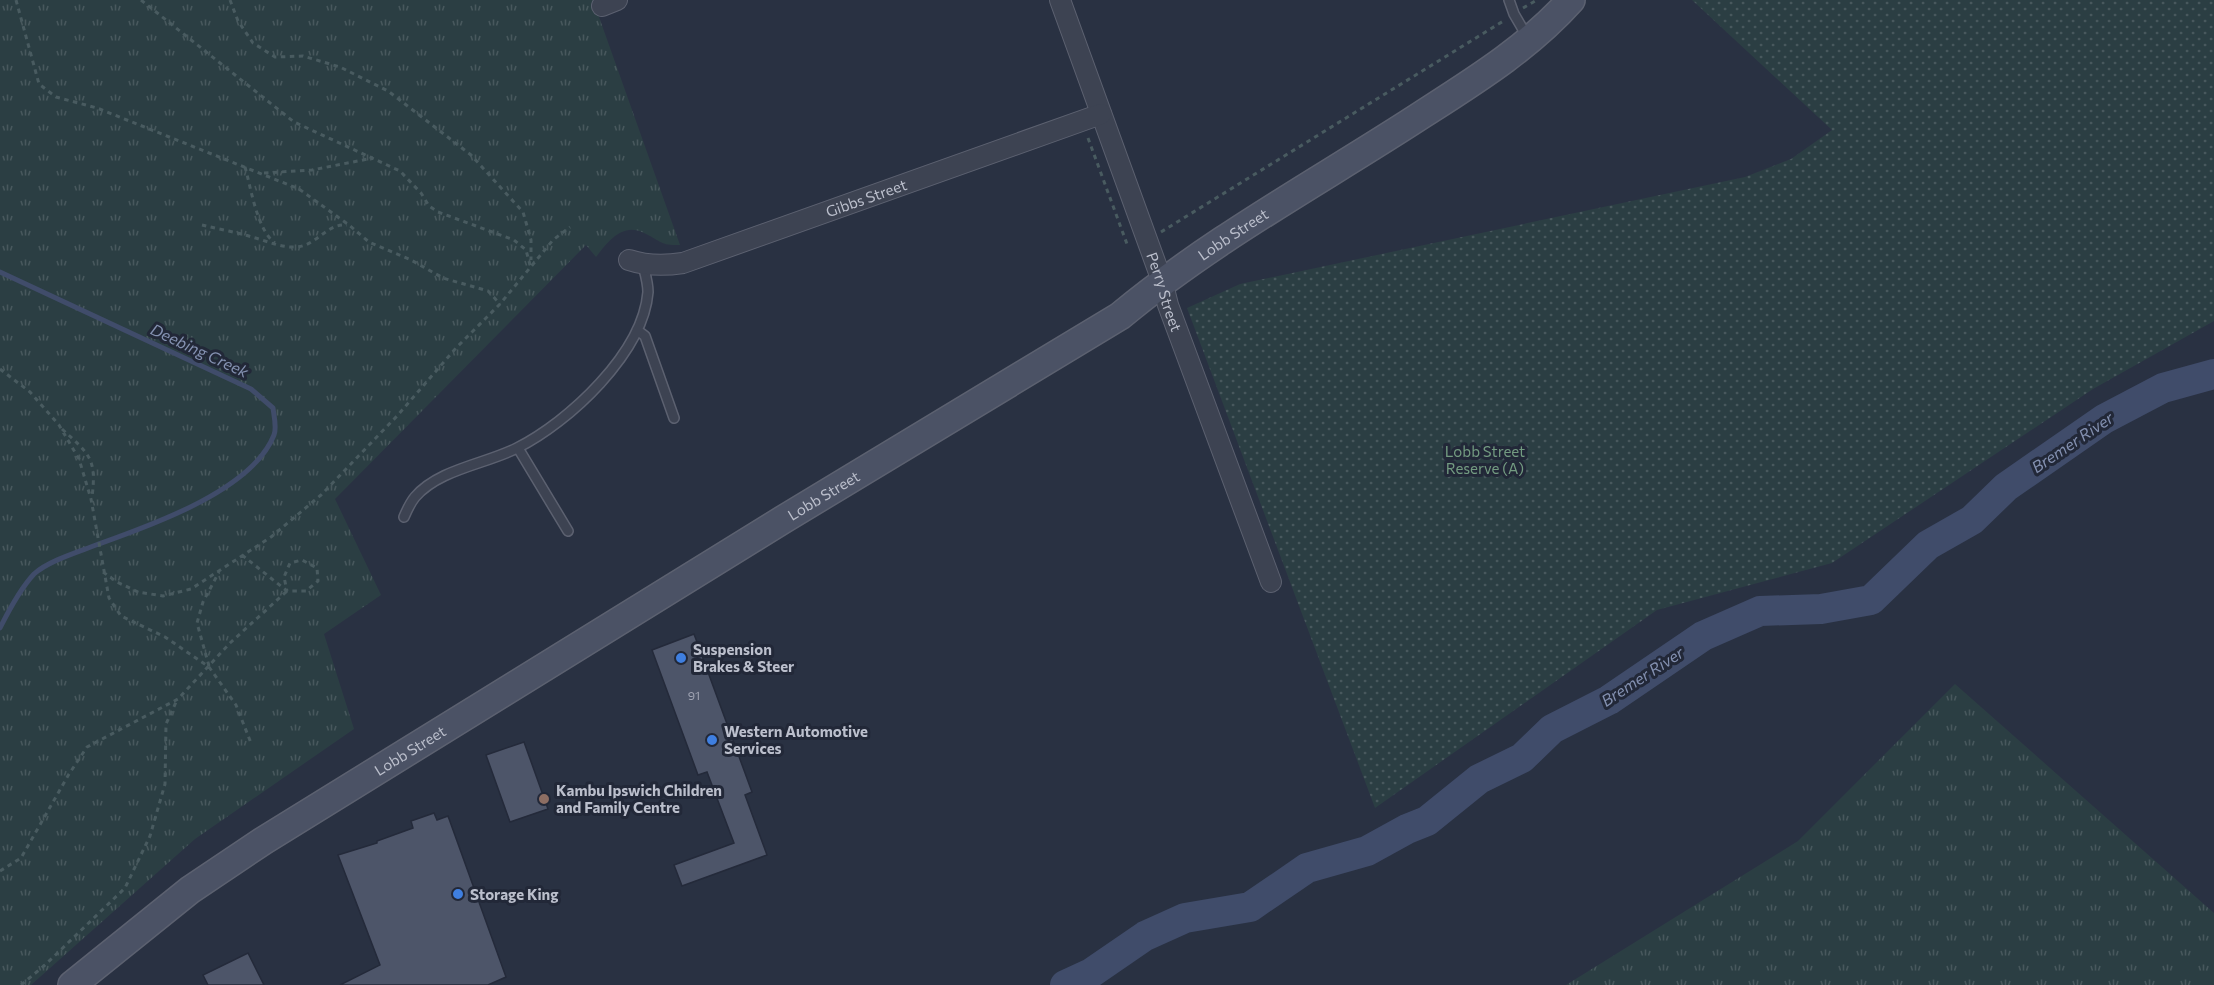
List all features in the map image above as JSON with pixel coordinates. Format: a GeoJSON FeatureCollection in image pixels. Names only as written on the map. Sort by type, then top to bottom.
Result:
{"type":"FeatureCollection","features":[{"type":"Feature","properties":{"kind":"main road","name":"Lobb Street"},"geometry":{"type":"LineString","coordinates":[[72,985],[158,914],[263,841],[774,525],[1120,316],[1162,281],[1227,236],[1456,93],[1530,40],[1571,0]]}},
{"type":"Feature","properties":{"kind":"street","name":"Perry Street"},"geometry":{"type":"LineString","coordinates":[[1060,0],[1162,281],[1168,305],[1271,582]]}},
{"type":"Feature","properties":{"kind":"street","name":"Gibbs Street"},"geometry":{"type":"LineString","coordinates":[[636,262],[664,266],[682,263],[1101,114]]}},
{"type":"Feature","properties":{"kind":"lane"},"geometry":{"type":"LineString","coordinates":[[1509,0],[1514,14],[1530,40]]}},
{"type":"Feature","properties":{"kind":"lane"},"geometry":{"type":"LineString","coordinates":[[404,517],[413,500],[435,482],[518,448],[554,426],[588,396],[607,375],[637,330],[648,291],[636,262]]}},
{"type":"Feature","properties":{"kind":"lane"},"geometry":{"type":"LineString","coordinates":[[637,330],[645,336],[674,418]]}},
{"type":"Feature","properties":{"kind":"lane"},"geometry":{"type":"LineString","coordinates":[[518,448],[568,531]]}},
{"type":"Feature","properties":{"kind":"path"},"geometry":{"type":"LineString","coordinates":[[16,0],[39,84],[56,96],[97,108],[299,189],[369,242],[411,260],[443,278],[488,291],[500,304]]}},
{"type":"Feature","properties":{"kind":"path"},"geometry":{"type":"LineString","coordinates":[[141,0],[294,122],[400,171],[421,193],[429,206],[438,212],[514,240],[526,250],[530,265]]}},
{"type":"Feature","properties":{"kind":"path"},"geometry":{"type":"LineString","coordinates":[[230,0],[238,21],[253,43],[275,57],[303,56],[340,68],[388,91],[471,155],[523,212],[531,240],[530,265]]}},
{"type":"Feature","properties":{"kind":"path"},"geometry":{"type":"LineString","coordinates":[[1164,232],[1537,0]]}},
{"type":"Feature","properties":{"kind":"path"},"geometry":{"type":"LineString","coordinates":[[260,173],[312,170],[374,158]]}},
{"type":"Feature","properties":{"kind":"path"},"geometry":{"type":"LineString","coordinates":[[244,167],[268,238],[279,246]]}},
{"type":"Feature","properties":{"kind":"path"},"geometry":{"type":"LineString","coordinates":[[202,225],[279,246],[299,247],[314,241],[334,226],[349,225]]}},
{"type":"Feature","properties":{"kind":"path"},"geometry":{"type":"LineString","coordinates":[[103,572],[138,592],[162,596],[191,589],[271,537],[321,495],[397,416],[456,348],[500,304],[553,240],[570,227]]}},
{"type":"Feature","properties":{"kind":"path"},"geometry":{"type":"LineString","coordinates":[[0,369],[30,392],[92,460],[95,475],[92,499]]}},
{"type":"Feature","properties":{"kind":"path"},"geometry":{"type":"LineString","coordinates":[[59,425],[79,459],[92,499],[109,598],[121,616],[165,637],[209,666]]}},
{"type":"Feature","properties":{"kind":"path"},"geometry":{"type":"LineString","coordinates":[[242,555],[288,591],[306,591],[318,580],[316,568],[302,560],[290,563],[284,577],[288,591]]}},
{"type":"Feature","properties":{"kind":"path"},"geometry":{"type":"LineString","coordinates":[[220,570],[203,602],[197,623],[209,666],[236,705],[251,743]]}},
{"type":"Feature","properties":{"kind":"path"},"geometry":{"type":"LineString","coordinates":[[21,985],[125,888],[150,836],[165,784],[166,724],[178,699],[230,643],[288,591]]}},
{"type":"Feature","properties":{"kind":"path"},"geometry":{"type":"LineString","coordinates":[[0,871],[21,858],[87,747],[178,699]]}},
{"type":"Feature","properties":{"kind":"green space"},"geometry":{"type":"Polygon","coordinates":[[[0,0],[593,0],[680,245],[664,243],[636,230],[629,230],[616,235],[596,257],[586,245],[335,499],[381,595],[324,634],[354,729],[195,839],[31,985],[0,985],[0,0]]]}},
{"type":"Feature","properties":{"kind":"green space","name":"Lobb Street Reserve (A)"},"geometry":{"type":"Polygon","coordinates":[[[1692,0],[2214,0],[2214,321],[2093,389],[1832,563],[1657,610],[1375,808],[1187,308],[1240,284],[1745,177],[1791,159],[1832,130],[1692,0]]]}},
{"type":"Feature","properties":{"kind":"green space"},"geometry":{"type":"Polygon","coordinates":[[[1955,684],[2214,913],[2214,985],[1566,985],[1798,841],[1955,684]]]}},
{"type":"Feature","properties":{"kind":"building"},"geometry":{"type":"Polygon","coordinates":[[[694,634],[752,792],[745,795],[767,855],[682,886],[674,865],[734,843],[707,772],[698,775],[652,650],[694,634]]]}},
{"type":"Feature","properties":{"kind":"building"},"geometry":{"type":"Polygon","coordinates":[[[524,742],[548,809],[510,822],[486,755],[524,742]]]}},
{"type":"Feature","properties":{"kind":"building","name":"Storage King"},"geometry":{"type":"Polygon","coordinates":[[[434,813],[437,820],[448,816],[506,977],[488,985],[340,985],[380,965],[338,855],[377,843],[377,841],[413,828],[411,821],[434,813]]]}},
{"type":"Feature","properties":{"kind":"building"},"geometry":{"type":"Polygon","coordinates":[[[248,953],[264,985],[208,985],[203,975],[248,953]]]}},
{"type":"Feature","properties":{"kind":"waterway","name":"Deebing Creek"},"geometry":{"type":"LineString","coordinates":[[0,272],[251,389],[273,408],[275,425],[274,435],[262,455],[244,473],[222,489],[170,517],[64,557],[40,569],[19,593],[0,628]]}},
{"type":"Feature","properties":{"kind":"waterway","name":"Bremer River"},"geometry":{"type":"LineString","coordinates":[[1065,985],[1091,973],[1145,936],[1185,918],[1250,907],[1307,868],[1367,851],[1427,821],[1479,779],[1522,758],[1552,729],[1609,700],[1703,636],[1760,611],[1821,609],[1871,600],[1928,545],[1972,520],[2006,487],[2104,419],[2163,388],[2214,374]]}},
{"type":"Feature","properties":{"kind":"place","name":"Suspension Brakes & Steer"},"geometry":{"type":"Point","coordinates":[681,658]}},
{"type":"Feature","properties":{"kind":"place","name":"Western Automotive Services"},"geometry":{"type":"Point","coordinates":[712,740]}},
{"type":"Feature","properties":{"kind":"place","name":"Kambu Ipswich Children and Family Centre"},"geometry":{"type":"Point","coordinates":[544,799]}},
{"type":"Feature","properties":{"kind":"place","name":"Storage King"},"geometry":{"type":"Point","coordinates":[458,894]}}]}
